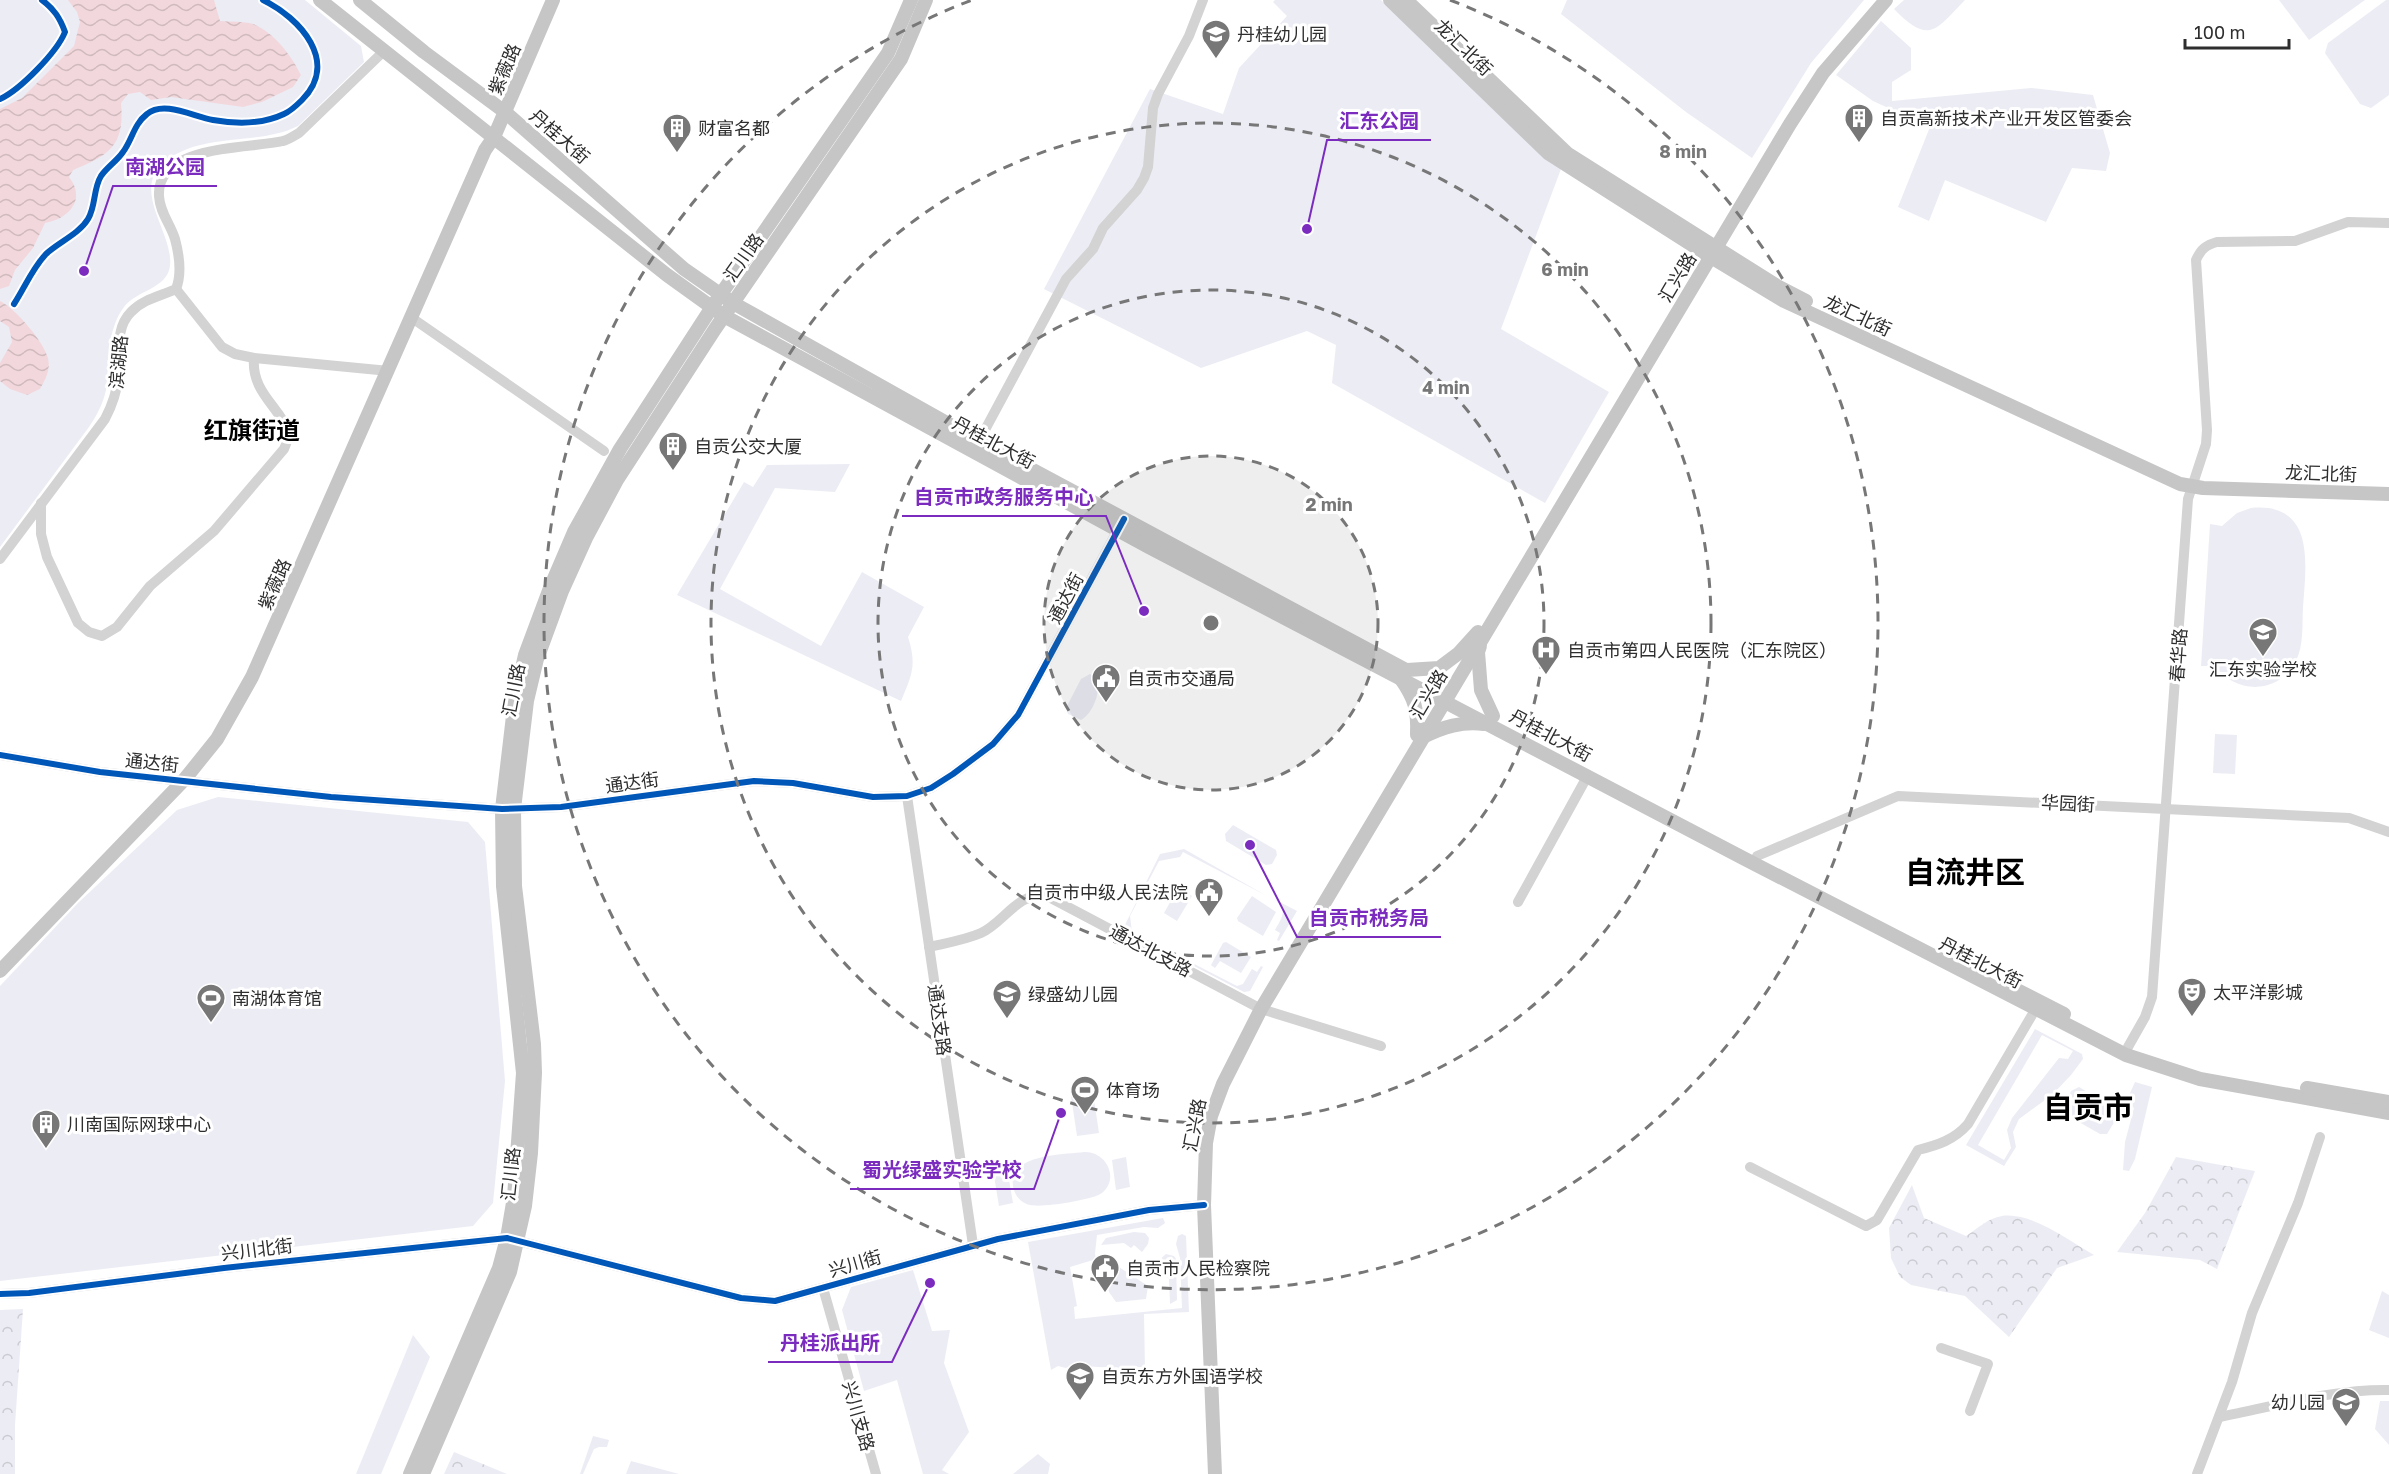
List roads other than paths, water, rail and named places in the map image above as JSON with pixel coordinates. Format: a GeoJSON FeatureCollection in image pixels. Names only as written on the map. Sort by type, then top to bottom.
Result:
{"type":"FeatureCollection","features":[{"type":"Feature","properties":{"kind":"main road","name":"丹桂北大街"},"geometry":{"type":"LineString","coordinates":[[320,0],[667,275],[724,316],[1493,721],[2128,1047],[2202,1071],[2389,1102]]}},
{"type":"Feature","properties":{"kind":"main road","name":"丹桂大街"},"geometry":{"type":"LineString","coordinates":[[360,0],[424,52],[502,110],[684,269],[727,299]]}},
{"type":"Feature","properties":{"kind":"main road","name":"紫薇路"},"geometry":{"type":"LineString","coordinates":[[502,110],[544,0]]}},
{"type":"Feature","properties":{"kind":"main road","name":"紫薇路"},"geometry":{"type":"LineString","coordinates":[[0,971],[184,780],[217,739],[252,677],[389,371],[502,110],[553,0]]}},
{"type":"Feature","properties":{"kind":"main road","name":"汇川路"},"geometry":{"type":"LineString","coordinates":[[508,809],[531,680],[562,591],[586,538],[617,480],[724,316],[727,299],[888,53],[911,0]]}},
{"type":"Feature","properties":{"kind":"main road","name":"汇川路"},"geometry":{"type":"LineString","coordinates":[[423,1474],[510,1272],[513,1238],[531,1153],[534,1044],[508,809],[519,678],[550,588],[574,532],[620,448],[712,307],[727,299],[901,58],[926,0]]}},
{"type":"Feature","properties":{"kind":"main road","name":"龙汇北街"},"geometry":{"type":"LineString","coordinates":[[1390,0],[1548,153],[1710,250]]}},
{"type":"Feature","properties":{"kind":"main road","name":"龙汇北街"},"geometry":{"type":"LineString","coordinates":[[1406,0],[1556,144],[1784,301],[2157,475],[2192,484],[2389,494]]}},
{"type":"Feature","properties":{"kind":"main road"},"geometry":{"type":"LineString","coordinates":[[1482,633],[1478,652],[1481,690],[1493,721],[1443,727],[1420,736],[1414,697],[1404,674],[1439,668],[1482,633],[1818,69],[1875,0]]}},
{"type":"Feature","properties":{"kind":"main road","name":"汇兴路"},"geometry":{"type":"LineString","coordinates":[[1710,250],[1823,73],[1886,0]]}},
{"type":"Feature","properties":{"kind":"main road","name":"丹桂北大街"},"geometry":{"type":"LineString","coordinates":[[727,299],[1121,524]]}},
{"type":"Feature","properties":{"kind":"main road","name":"龙汇北街"},"geometry":{"type":"LineString","coordinates":[[2192,484],[2389,486]]}},
{"type":"Feature","properties":{"kind":"main road","name":"汇兴路"},"geometry":{"type":"LineString","coordinates":[[1215,1474],[1199,1205],[1211,1116],[1258,1007],[1482,633]]}},
{"type":"Feature","properties":{"kind":"main road","name":"丹桂北大街"},"geometry":{"type":"LineString","coordinates":[[1493,721],[1588,775],[2035,1010],[2126,1055],[2200,1079],[2389,1113]]}},
{"type":"Feature","properties":{"kind":"main road"},"geometry":{"type":"LineString","coordinates":[[1199,1205],[1206,1474]]}},
{"type":"Feature","properties":{"kind":"main road","name":"汇川路"},"geometry":{"type":"LineString","coordinates":[[410,1474],[513,1238]]}},
{"type":"Feature","properties":{"kind":"street"},"geometry":{"type":"LineString","coordinates":[[979,441],[1066,279],[1093,249],[1103,228],[1137,190],[1148,167],[1153,108],[1189,36],[1203,0]]}},
{"type":"Feature","properties":{"kind":"street"},"geometry":{"type":"LineString","coordinates":[[384,51],[299,133],[284,141],[204,153],[174,163],[163,175],[159,193],[161,211],[175,238],[179,281],[176,289],[222,347],[235,354],[255,358],[389,371]]}},
{"type":"Feature","properties":{"kind":"street","name":"春华路"},"geometry":{"type":"LineString","coordinates":[[2128,1047],[2145,1017],[2152,997],[2192,484],[2206,444],[2196,260],[2201,250],[2217,242],[2295,241],[2348,222],[2389,222]]}},
{"type":"Feature","properties":{"kind":"street","name":"滨湖路"},"geometry":{"type":"LineString","coordinates":[[0,559],[93,436],[115,400],[122,324],[131,312],[149,299],[176,289]]}},
{"type":"Feature","properties":{"kind":"street"},"geometry":{"type":"LineString","coordinates":[[412,318],[604,451]]}},
{"type":"Feature","properties":{"kind":"street"},"geometry":{"type":"LineString","coordinates":[[41,502],[41,534],[47,557],[78,623],[89,632],[102,636],[117,627],[150,586],[214,531],[284,449],[290,434],[284,420],[258,387],[254,367],[255,358]]}},
{"type":"Feature","properties":{"kind":"street","name":"通达街"},"geometry":{"type":"LineString","coordinates":[[0,755],[81,769],[331,797],[508,809],[561,807],[754,781],[793,783],[873,797],[907,796],[931,788],[953,774],[993,744],[1007,730],[1027,700],[1121,524]]}},
{"type":"Feature","properties":{"kind":"street"},"geometry":{"type":"LineString","coordinates":[[1518,902],[1588,775]]}},
{"type":"Feature","properties":{"kind":"street","name":"通达支路"},"geometry":{"type":"LineString","coordinates":[[907,796],[973,1245]]}},
{"type":"Feature","properties":{"kind":"street","name":"华园街"},"geometry":{"type":"LineString","coordinates":[[1758,856],[1898,796],[2349,818],[2389,832]]}},
{"type":"Feature","properties":{"kind":"street","name":"通达北支路"},"geometry":{"type":"LineString","coordinates":[[929,947],[982,933],[1022,901],[1034,895],[1042,895],[1258,1007],[1381,1046]]}},
{"type":"Feature","properties":{"kind":"street"},"geometry":{"type":"LineString","coordinates":[[1750,1167],[1866,1226],[1877,1220],[1918,1150],[1942,1143],[1959,1134],[1968,1124],[2035,1010]]}},
{"type":"Feature","properties":{"kind":"street"},"geometry":{"type":"LineString","coordinates":[[2197,1474],[2232,1382],[2250,1319],[2298,1203],[2320,1137]]}},
{"type":"Feature","properties":{"kind":"street","name":"兴川街"},"geometry":{"type":"LineString","coordinates":[[513,1238],[750,1300],[775,1301],[973,1245],[1149,1210],[1199,1205]]}},
{"type":"Feature","properties":{"kind":"street","name":"兴川北街"},"geometry":{"type":"LineString","coordinates":[[0,1294],[29,1293],[224,1268],[513,1238]]}},
{"type":"Feature","properties":{"kind":"street","name":"兴川支路"},"geometry":{"type":"LineString","coordinates":[[823,1288],[876,1474]]}},
{"type":"Feature","properties":{"kind":"street"},"geometry":{"type":"LineString","coordinates":[[1941,1348],[1988,1364],[1970,1411]]}},
{"type":"Feature","properties":{"kind":"street"},"geometry":{"type":"LineString","coordinates":[[2219,1417],[2332,1393],[2366,1389],[2389,1390]]}},
{"type":"Feature","properties":{"kind":"water"},"geometry":{"type":"Polygon","coordinates":[[[68,0],[214,0],[220,21],[249,23],[261,28],[281,45],[301,75],[293,87],[262,102],[243,107],[171,97],[151,100],[140,92],[128,94],[121,103],[120,130],[112,147],[105,154],[73,170],[69,177],[76,193],[72,207],[61,217],[45,223],[33,248],[15,270],[9,286],[0,289],[0,109],[22,98],[74,46],[80,22],[77,12],[68,0]]]}},
{"type":"Feature","properties":{"kind":"water"},"geometry":{"type":"Polygon","coordinates":[[[0,301],[14,311],[28,326],[41,343],[48,358],[48,371],[40,389],[27,395],[10,389],[0,381],[0,363],[12,342],[9,327],[0,321],[0,301]]]}},
{"type":"Feature","properties":{"kind":"place","name":"丹桂幼儿园"},"geometry":{"type":"Point","coordinates":[1216,60]}},
{"type":"Feature","properties":{"kind":"place","name":"自贡高新技术产业开发区管委会"},"geometry":{"type":"Point","coordinates":[1859,144]}},
{"type":"Feature","properties":{"kind":"place","name":"财富名都"},"geometry":{"type":"Point","coordinates":[677,154]}},
{"type":"Feature","properties":{"kind":"place","name":"汇东公园"},"geometry":{"type":"Point","coordinates":[1307,229]}},
{"type":"Feature","properties":{"kind":"place","name":"南湖公园"},"geometry":{"type":"Point","coordinates":[84,271]}},
{"type":"Feature","properties":{"kind":"place","name":"自贡公交大厦"},"geometry":{"type":"Point","coordinates":[673,472]}},
{"type":"Feature","properties":{"kind":"place","name":"自贡市政务服务中心"},"geometry":{"type":"Point","coordinates":[1144,611]}},
{"type":"Feature","properties":{"kind":"place","name":"汇东实验学校"},"geometry":{"type":"Point","coordinates":[2263,658]}},
{"type":"Feature","properties":{"kind":"place","name":"自贡市第四人民医院（汇东院区）"},"geometry":{"type":"Point","coordinates":[1546,676]}},
{"type":"Feature","properties":{"kind":"place","name":"自贡市交通局"},"geometry":{"type":"Point","coordinates":[1106,704]}},
{"type":"Feature","properties":{"kind":"place","name":"自贡市税务局"},"geometry":{"type":"Point","coordinates":[1250,845]}},
{"type":"Feature","properties":{"kind":"place","name":"自贡市中级人民法院"},"geometry":{"type":"Point","coordinates":[1209,918]}},
{"type":"Feature","properties":{"kind":"place","name":"太平洋影城"},"geometry":{"type":"Point","coordinates":[2192,1018]}},
{"type":"Feature","properties":{"kind":"place","name":"绿盛幼儿园"},"geometry":{"type":"Point","coordinates":[1007,1020]}},
{"type":"Feature","properties":{"kind":"place","name":"南湖体育馆"},"geometry":{"type":"Point","coordinates":[211,1024]}},
{"type":"Feature","properties":{"kind":"place","name":"蜀光绿盛实验学校"},"geometry":{"type":"Point","coordinates":[1061,1113]}},
{"type":"Feature","properties":{"kind":"place","name":"体育场"},"geometry":{"type":"Point","coordinates":[1085,1116]}},
{"type":"Feature","properties":{"kind":"place","name":"川南国际网球中心"},"geometry":{"type":"Point","coordinates":[46,1150]}},
{"type":"Feature","properties":{"kind":"place","name":"丹桂派出所"},"geometry":{"type":"Point","coordinates":[930,1283]}},
{"type":"Feature","properties":{"kind":"place","name":"自贡市人民检察院"},"geometry":{"type":"Point","coordinates":[1105,1294]}},
{"type":"Feature","properties":{"kind":"place","name":"自贡东方外国语学校"},"geometry":{"type":"Point","coordinates":[1080,1402]}},
{"type":"Feature","properties":{"kind":"place","name":"幼儿园"},"geometry":{"type":"Point","coordinates":[2346,1428]}},
{"type":"Feature","properties":{"kind":"district","name":"红旗街道"},"geometry":{"type":"Point","coordinates":[252,429]}},
{"type":"Feature","properties":{"kind":"district","name":"自流井区"},"geometry":{"type":"Point","coordinates":[1965,872]}},
{"type":"Feature","properties":{"kind":"district","name":"自贡市"},"geometry":{"type":"Point","coordinates":[2088,1107]}}]}
